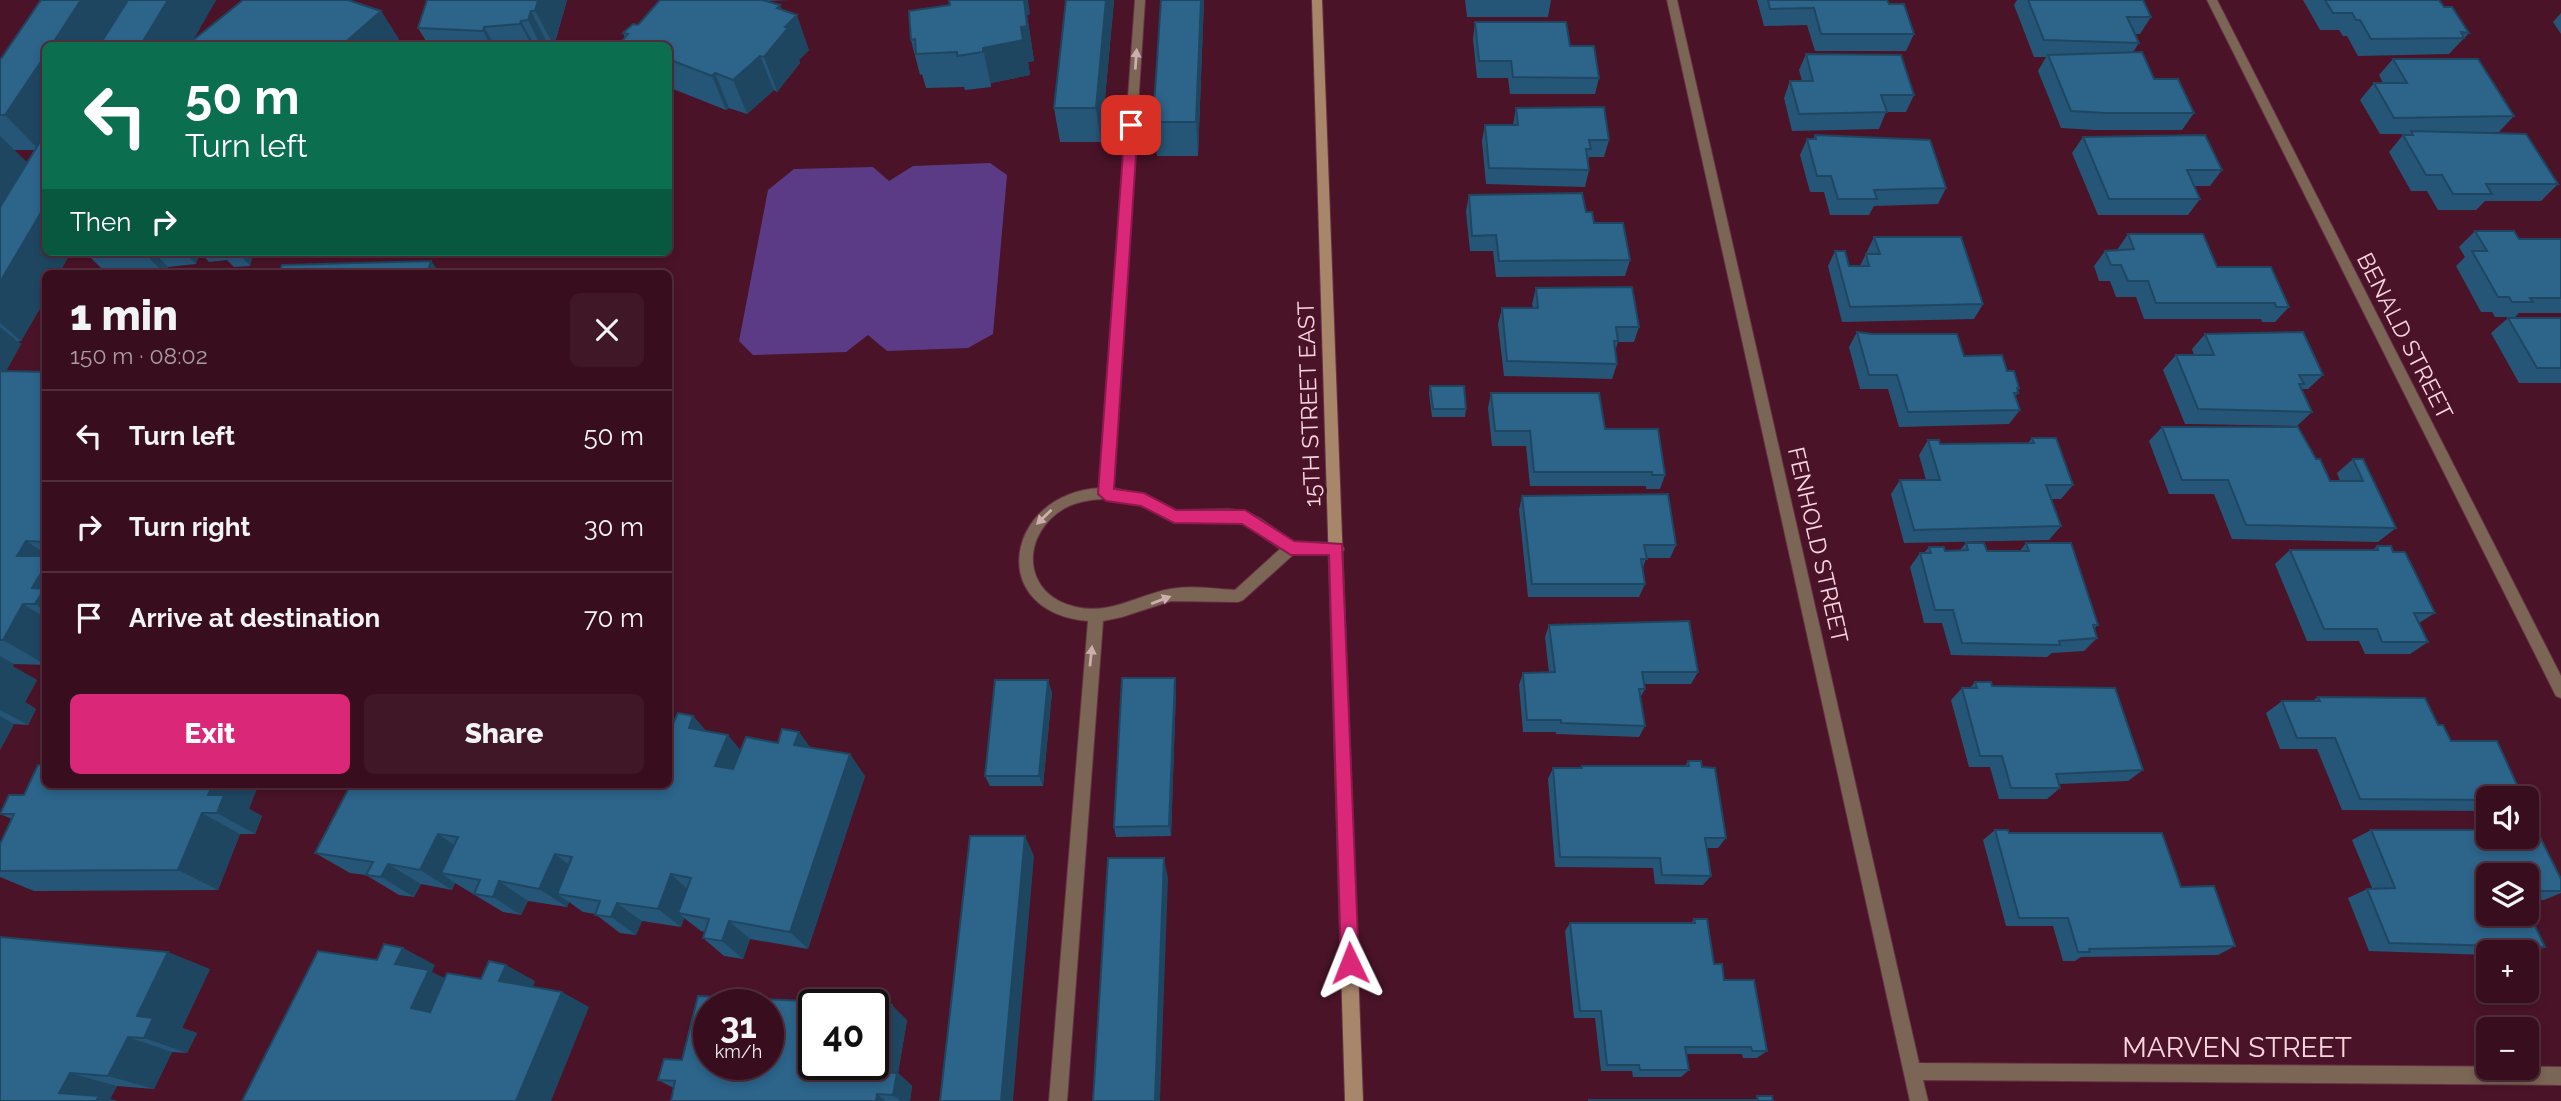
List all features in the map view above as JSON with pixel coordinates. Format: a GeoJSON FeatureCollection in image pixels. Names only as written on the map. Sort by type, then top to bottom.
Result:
{"type":"FeatureCollection","features":[{"type":"Feature","properties":{"kind":"street"},"geometry":{"type":"LineString","coordinates":[[1106,494],[1140,0]]}},
{"type":"Feature","properties":{"kind":"street","name":"15TH STREET EAST"},"geometry":{"type":"LineString","coordinates":[[1317,0],[1354,1101]]}},
{"type":"Feature","properties":{"kind":"street","name":"FENHOLD STREET"},"geometry":{"type":"LineString","coordinates":[[1672,0],[1919,1101]]}},
{"type":"Feature","properties":{"kind":"street","name":"BENALD STREET"},"geometry":{"type":"LineString","coordinates":[[2212,0],[2561,691]]}},
{"type":"Feature","properties":{"kind":"street"},"geometry":{"type":"LineString","coordinates":[[1291,548],[1238,596],[1166,596],[1133,610],[1096,615],[1076,614],[1043,599],[1032,587],[1025,572],[1024,556],[1027,539],[1037,523],[1050,510],[1067,500],[1106,494],[1144,500],[1174,516],[1245,517],[1291,548],[1337,549]]}},
{"type":"Feature","properties":{"kind":"street"},"geometry":{"type":"LineString","coordinates":[[1058,1101],[1087,698],[1096,615]]}},
{"type":"Feature","properties":{"kind":"street","name":"MARVEN STREET"},"geometry":{"type":"LineString","coordinates":[[1913,1071],[2561,1076]]}},
{"type":"Feature","properties":{"kind":"shaded area"},"geometry":{"type":"Polygon","coordinates":[[[990,163],[1007,175],[993,334],[968,348],[887,351],[868,335],[846,352],[753,355],[739,341],[768,190],[794,169],[873,167],[889,181],[913,166],[990,163]]]}},
{"type":"Feature","properties":{"kind":"building"},"geometry":{"type":"Polygon","coordinates":[[[41,0],[81,0],[54,42],[42,42],[42,60],[5,115],[0,115],[0,60],[41,0]]]}},
{"type":"Feature","properties":{"kind":"building"},"geometry":{"type":"Polygon","coordinates":[[[128,0],[168,0],[142,42],[102,42],[128,0]]]}},
{"type":"Feature","properties":{"kind":"building"},"geometry":{"type":"Polygon","coordinates":[[[243,0],[348,0],[381,11],[346,42],[191,42],[243,0]]]}},
{"type":"Feature","properties":{"kind":"building"},"geometry":{"type":"Polygon","coordinates":[[[427,0],[538,0],[535,11],[531,11],[528,20],[521,21],[520,24],[484,27],[483,31],[418,28],[427,0]]]}},
{"type":"Feature","properties":{"kind":"building"},"geometry":{"type":"Polygon","coordinates":[[[660,0],[762,0],[780,5],[777,8],[797,15],[764,57],[760,56],[733,80],[715,73],[712,76],[672,61],[672,42],[622,41],[628,34],[623,33],[633,24],[638,25],[660,0]]]}},
{"type":"Feature","properties":{"kind":"building"},"geometry":{"type":"Polygon","coordinates":[[[949,0],[1024,0],[1027,26],[1021,27],[1023,40],[983,48],[983,52],[957,56],[957,52],[916,54],[915,39],[911,40],[909,11],[950,5],[949,0]]]}},
{"type":"Feature","properties":{"kind":"building"},"geometry":{"type":"Polygon","coordinates":[[[1066,0],[1106,0],[1096,108],[1054,108],[1066,0]]]}},
{"type":"Feature","properties":{"kind":"building"},"geometry":{"type":"Polygon","coordinates":[[[1161,0],[1201,0],[1196,122],[1153,122],[1161,0]]]}},
{"type":"Feature","properties":{"kind":"building"},"geometry":{"type":"Polygon","coordinates":[[[1768,0],[1887,0],[1889,4],[1904,4],[1914,34],[1821,34],[1814,8],[1770,9],[1768,0]]]}},
{"type":"Feature","properties":{"kind":"building"},"geometry":{"type":"Polygon","coordinates":[[[2028,0],[2143,0],[2151,17],[2127,17],[2139,43],[2044,40],[2028,0]]]}},
{"type":"Feature","properties":{"kind":"building"},"geometry":{"type":"Polygon","coordinates":[[[2325,0],[2439,0],[2444,7],[2452,7],[2469,33],[2461,32],[2464,38],[2371,39],[2360,20],[2356,20],[2352,13],[2333,13],[2325,0]]]}},
{"type":"Feature","properties":{"kind":"building"},"geometry":{"type":"Polygon","coordinates":[[[1475,22],[1566,22],[1570,46],[1594,46],[1599,78],[1513,77],[1511,61],[1479,61],[1475,22]]]}},
{"type":"Feature","properties":{"kind":"building"},"geometry":{"type":"Polygon","coordinates":[[[2142,52],[2154,79],[2178,79],[2194,113],[2071,111],[2048,55],[2142,52]]]}},
{"type":"Feature","properties":{"kind":"building"},"geometry":{"type":"Polygon","coordinates":[[[1806,54],[1901,55],[1914,95],[1881,95],[1887,112],[1799,114],[1790,81],[1813,81],[1806,54]]]}},
{"type":"Feature","properties":{"kind":"building"},"geometry":{"type":"Polygon","coordinates":[[[2393,59],[2478,59],[2514,116],[2394,118],[2374,83],[2407,83],[2393,59]]]}},
{"type":"Feature","properties":{"kind":"building"},"geometry":{"type":"Polygon","coordinates":[[[1604,107],[1609,140],[1589,140],[1591,149],[1586,149],[1589,170],[1489,168],[1485,125],[1518,125],[1516,108],[1604,107]]]}},
{"type":"Feature","properties":{"kind":"building"},"geometry":{"type":"Polygon","coordinates":[[[2411,131],[2526,134],[2558,184],[2486,184],[2492,194],[2453,194],[2442,175],[2426,175],[2403,135],[2413,135],[2411,131]]]}},
{"type":"Feature","properties":{"kind":"building"},"geometry":{"type":"Polygon","coordinates":[[[1815,135],[1930,140],[1946,188],[1874,190],[1877,199],[1838,199],[1831,176],[1817,176],[1807,139],[1816,139],[1815,135]]]}},
{"type":"Feature","properties":{"kind":"building"},"geometry":{"type":"Polygon","coordinates":[[[2205,135],[2222,170],[2187,170],[2200,199],[2109,199],[2083,137],[2205,135]]]}},
{"type":"Feature","properties":{"kind":"building"},"geometry":{"type":"Polygon","coordinates":[[[42,139],[42,211],[0,282],[0,207],[42,139]]]}},
{"type":"Feature","properties":{"kind":"building"},"geometry":{"type":"Polygon","coordinates":[[[1582,193],[1586,212],[1592,212],[1594,223],[1623,223],[1630,260],[1499,261],[1496,235],[1472,236],[1469,195],[1582,193]]]}},
{"type":"Feature","properties":{"kind":"building"},"geometry":{"type":"Polygon","coordinates":[[[2475,231],[2514,231],[2519,239],[2561,239],[2561,298],[2530,298],[2533,302],[2512,302],[2509,297],[2498,297],[2472,251],[2487,251],[2475,231]]]}},
{"type":"Feature","properties":{"kind":"building"},"geometry":{"type":"Polygon","coordinates":[[[2128,234],[2203,234],[2217,267],[2271,267],[2289,307],[2276,307],[2275,303],[2156,303],[2148,281],[2128,281],[2121,265],[2111,265],[2105,251],[2134,249],[2128,234]]]}},
{"type":"Feature","properties":{"kind":"building"},"geometry":{"type":"Polygon","coordinates":[[[1874,237],[1961,237],[1983,304],[1850,307],[1835,251],[1845,251],[1849,266],[1869,266],[1866,254],[1880,254],[1874,237]]]}},
{"type":"Feature","properties":{"kind":"building"},"geometry":{"type":"Polygon","coordinates":[[[431,261],[428,270],[280,270],[282,265],[431,261]]]}},
{"type":"Feature","properties":{"kind":"building"},"geometry":{"type":"Polygon","coordinates":[[[1632,287],[1639,327],[1616,327],[1618,341],[1614,341],[1617,364],[1507,361],[1502,308],[1538,308],[1536,288],[1632,287]]]}},
{"type":"Feature","properties":{"kind":"building"},"geometry":{"type":"Polygon","coordinates":[[[2508,318],[2561,318],[2561,368],[2537,368],[2508,318]]]}},
{"type":"Feature","properties":{"kind":"building"},"geometry":{"type":"Polygon","coordinates":[[[1857,332],[1957,334],[1964,356],[2002,355],[2007,371],[2014,371],[2019,388],[2018,393],[2014,393],[2020,410],[1908,412],[1897,375],[1869,375],[1857,332]]]}},
{"type":"Feature","properties":{"kind":"building"},"geometry":{"type":"Polygon","coordinates":[[[2303,332],[2323,375],[2299,375],[2304,384],[2299,384],[2312,412],[2198,409],[2176,355],[2214,355],[2205,334],[2303,332]]]}},
{"type":"Feature","properties":{"kind":"building"},"geometry":{"type":"Polygon","coordinates":[[[0,371],[42,372],[42,542],[26,541],[17,556],[42,556],[42,572],[32,588],[42,589],[42,592],[35,604],[23,604],[3,640],[0,640],[0,371]]]}},
{"type":"Feature","properties":{"kind":"building"},"geometry":{"type":"Polygon","coordinates":[[[1430,386],[1464,386],[1466,409],[1433,409],[1430,386]]]}},
{"type":"Feature","properties":{"kind":"building"},"geometry":{"type":"Polygon","coordinates":[[[1491,393],[1599,393],[1605,429],[1658,429],[1665,475],[1652,475],[1652,472],[1534,472],[1530,431],[1495,431],[1491,393]]]}},
{"type":"Feature","properties":{"kind":"building"},"geometry":{"type":"Polygon","coordinates":[[[2162,427],[2298,427],[2316,459],[2320,459],[2330,481],[2363,481],[2353,459],[2363,459],[2396,528],[2246,525],[2228,480],[2182,480],[2162,427]]]}},
{"type":"Feature","properties":{"kind":"building"},"geometry":{"type":"Polygon","coordinates":[[[2032,438],[2056,438],[2073,485],[2046,485],[2061,526],[1914,530],[1900,480],[1940,480],[1928,440],[1939,440],[1940,444],[2034,443],[2032,438]]]}},
{"type":"Feature","properties":{"kind":"building"},"geometry":{"type":"Polygon","coordinates":[[[1668,494],[1676,545],[1644,545],[1647,559],[1641,559],[1645,584],[1532,584],[1522,496],[1668,494]]]}},
{"type":"Feature","properties":{"kind":"building"},"geometry":{"type":"Polygon","coordinates":[[[1966,543],[1984,543],[1987,551],[2029,551],[2026,543],[2071,543],[2098,625],[2093,625],[2097,638],[2059,641],[2060,645],[1962,643],[1953,610],[1935,610],[1920,553],[1931,553],[1929,547],[1944,547],[1945,551],[1968,550],[1966,543]]]}},
{"type":"Feature","properties":{"kind":"building"},"geometry":{"type":"Polygon","coordinates":[[[2377,546],[2391,546],[2393,552],[2405,552],[2435,613],[2414,613],[2428,642],[2382,642],[2377,629],[2324,629],[2290,550],[2378,550],[2377,546]]]}},
{"type":"Feature","properties":{"kind":"building"},"geometry":{"type":"Polygon","coordinates":[[[1689,621],[1698,672],[1642,672],[1645,689],[1639,689],[1645,726],[1527,720],[1523,673],[1555,672],[1549,625],[1689,621]]]}},
{"type":"Feature","properties":{"kind":"building"},"geometry":{"type":"Polygon","coordinates":[[[1122,678],[1175,678],[1169,826],[1114,827],[1122,678]]]}},
{"type":"Feature","properties":{"kind":"building"},"geometry":{"type":"Polygon","coordinates":[[[995,680],[1048,680],[1039,776],[985,776],[995,680]]]}},
{"type":"Feature","properties":{"kind":"building"},"geometry":{"type":"Polygon","coordinates":[[[1975,682],[1991,682],[1992,686],[2115,688],[2143,770],[2056,774],[2060,788],[2011,788],[2002,756],[1980,756],[1962,688],[1977,688],[1975,682]]]}},
{"type":"Feature","properties":{"kind":"building"},"geometry":{"type":"Polygon","coordinates":[[[2318,697],[2425,698],[2438,725],[2443,725],[2451,741],[2497,741],[2518,786],[2476,786],[2476,800],[2360,799],[2335,738],[2297,738],[2282,701],[2320,701],[2318,697]]]}},
{"type":"Feature","properties":{"kind":"building"},"geometry":{"type":"Polygon","coordinates":[[[678,713],[693,716],[689,728],[728,735],[715,766],[733,769],[746,737],[778,743],[782,729],[799,732],[794,745],[850,754],[790,932],[729,921],[722,941],[703,938],[709,919],[678,913],[691,878],[671,874],[658,909],[617,903],[611,917],[595,915],[600,901],[557,894],[572,857],[555,854],[539,889],[499,881],[493,897],[474,894],[480,880],[441,873],[458,837],[438,834],[420,870],[388,864],[381,877],[366,875],[373,862],[315,853],[349,788],[672,788],[672,726],[678,713]]]}},
{"type":"Feature","properties":{"kind":"building"},"geometry":{"type":"Polygon","coordinates":[[[1688,761],[1701,761],[1702,767],[1715,768],[1726,838],[1705,838],[1711,876],[1662,875],[1660,858],[1560,857],[1553,768],[1689,766],[1688,761]]]}},
{"type":"Feature","properties":{"kind":"building"},"geometry":{"type":"Polygon","coordinates":[[[38,765],[42,765],[42,788],[211,788],[208,795],[224,795],[217,813],[202,813],[178,870],[0,871],[0,844],[14,814],[0,814],[9,795],[24,795],[38,765]]]}},
{"type":"Feature","properties":{"kind":"building"},"geometry":{"type":"Polygon","coordinates":[[[1995,830],[2008,830],[2009,833],[2162,833],[2181,887],[2214,886],[2235,946],[2089,949],[2090,952],[2078,952],[2068,918],[2019,918],[1995,830]]]}},
{"type":"Feature","properties":{"kind":"building"},"geometry":{"type":"Polygon","coordinates":[[[2371,830],[2476,830],[2476,849],[2539,849],[2539,835],[2561,879],[2561,891],[2539,891],[2539,863],[2476,863],[2476,926],[2535,926],[2545,947],[2539,947],[2539,940],[2476,940],[2476,945],[2389,943],[2367,889],[2395,888],[2371,830]]]}},
{"type":"Feature","properties":{"kind":"building"},"geometry":{"type":"Polygon","coordinates":[[[970,836],[1025,836],[1001,1101],[940,1101],[970,836]]]}},
{"type":"Feature","properties":{"kind":"building"},"geometry":{"type":"Polygon","coordinates":[[[1108,858],[1164,858],[1155,1101],[1093,1101],[1108,858]]]}},
{"type":"Feature","properties":{"kind":"building"},"geometry":{"type":"Polygon","coordinates":[[[1694,919],[1707,919],[1714,964],[1722,964],[1724,980],[1754,980],[1767,1051],[1752,1051],[1751,1047],[1685,1047],[1689,1070],[1640,1070],[1639,1065],[1607,1065],[1601,1011],[1580,1011],[1570,923],[1695,923],[1694,919]]]}},
{"type":"Feature","properties":{"kind":"building"},"geometry":{"type":"Polygon","coordinates":[[[0,937],[168,952],[137,1016],[153,1018],[144,1038],[128,1037],[108,1076],[70,1073],[59,1093],[99,1096],[96,1101],[0,1101],[0,937]]]}},
{"type":"Feature","properties":{"kind":"building"},"geometry":{"type":"Polygon","coordinates":[[[384,944],[403,948],[395,964],[429,970],[411,1008],[430,1012],[447,973],[481,979],[489,961],[506,965],[499,981],[562,992],[516,1101],[242,1101],[318,951],[377,960],[384,944]]]}},
{"type":"Feature","properties":{"kind":"building"},"geometry":{"type":"Polygon","coordinates":[[[784,1000],[798,1001],[798,1080],[889,1080],[889,1073],[897,1073],[893,1095],[877,1094],[876,1101],[671,1101],[675,1081],[658,1080],[664,1059],[682,1060],[693,1016],[693,1080],[784,1080],[784,1000]]]}},
{"type":"Feature","properties":{"kind":"building"},"geometry":{"type":"Polygon","coordinates":[[[1757,1096],[1772,1096],[1773,1101],[1588,1100],[1758,1100],[1757,1096]]]}},
{"type":"Feature","properties":{"kind":"route"},"geometry":{"type":"LineString","coordinates":[[1131,125],[1106,494],[1144,500],[1174,516],[1245,517],[1291,548],[1337,549],[1350,963]]}}]}
